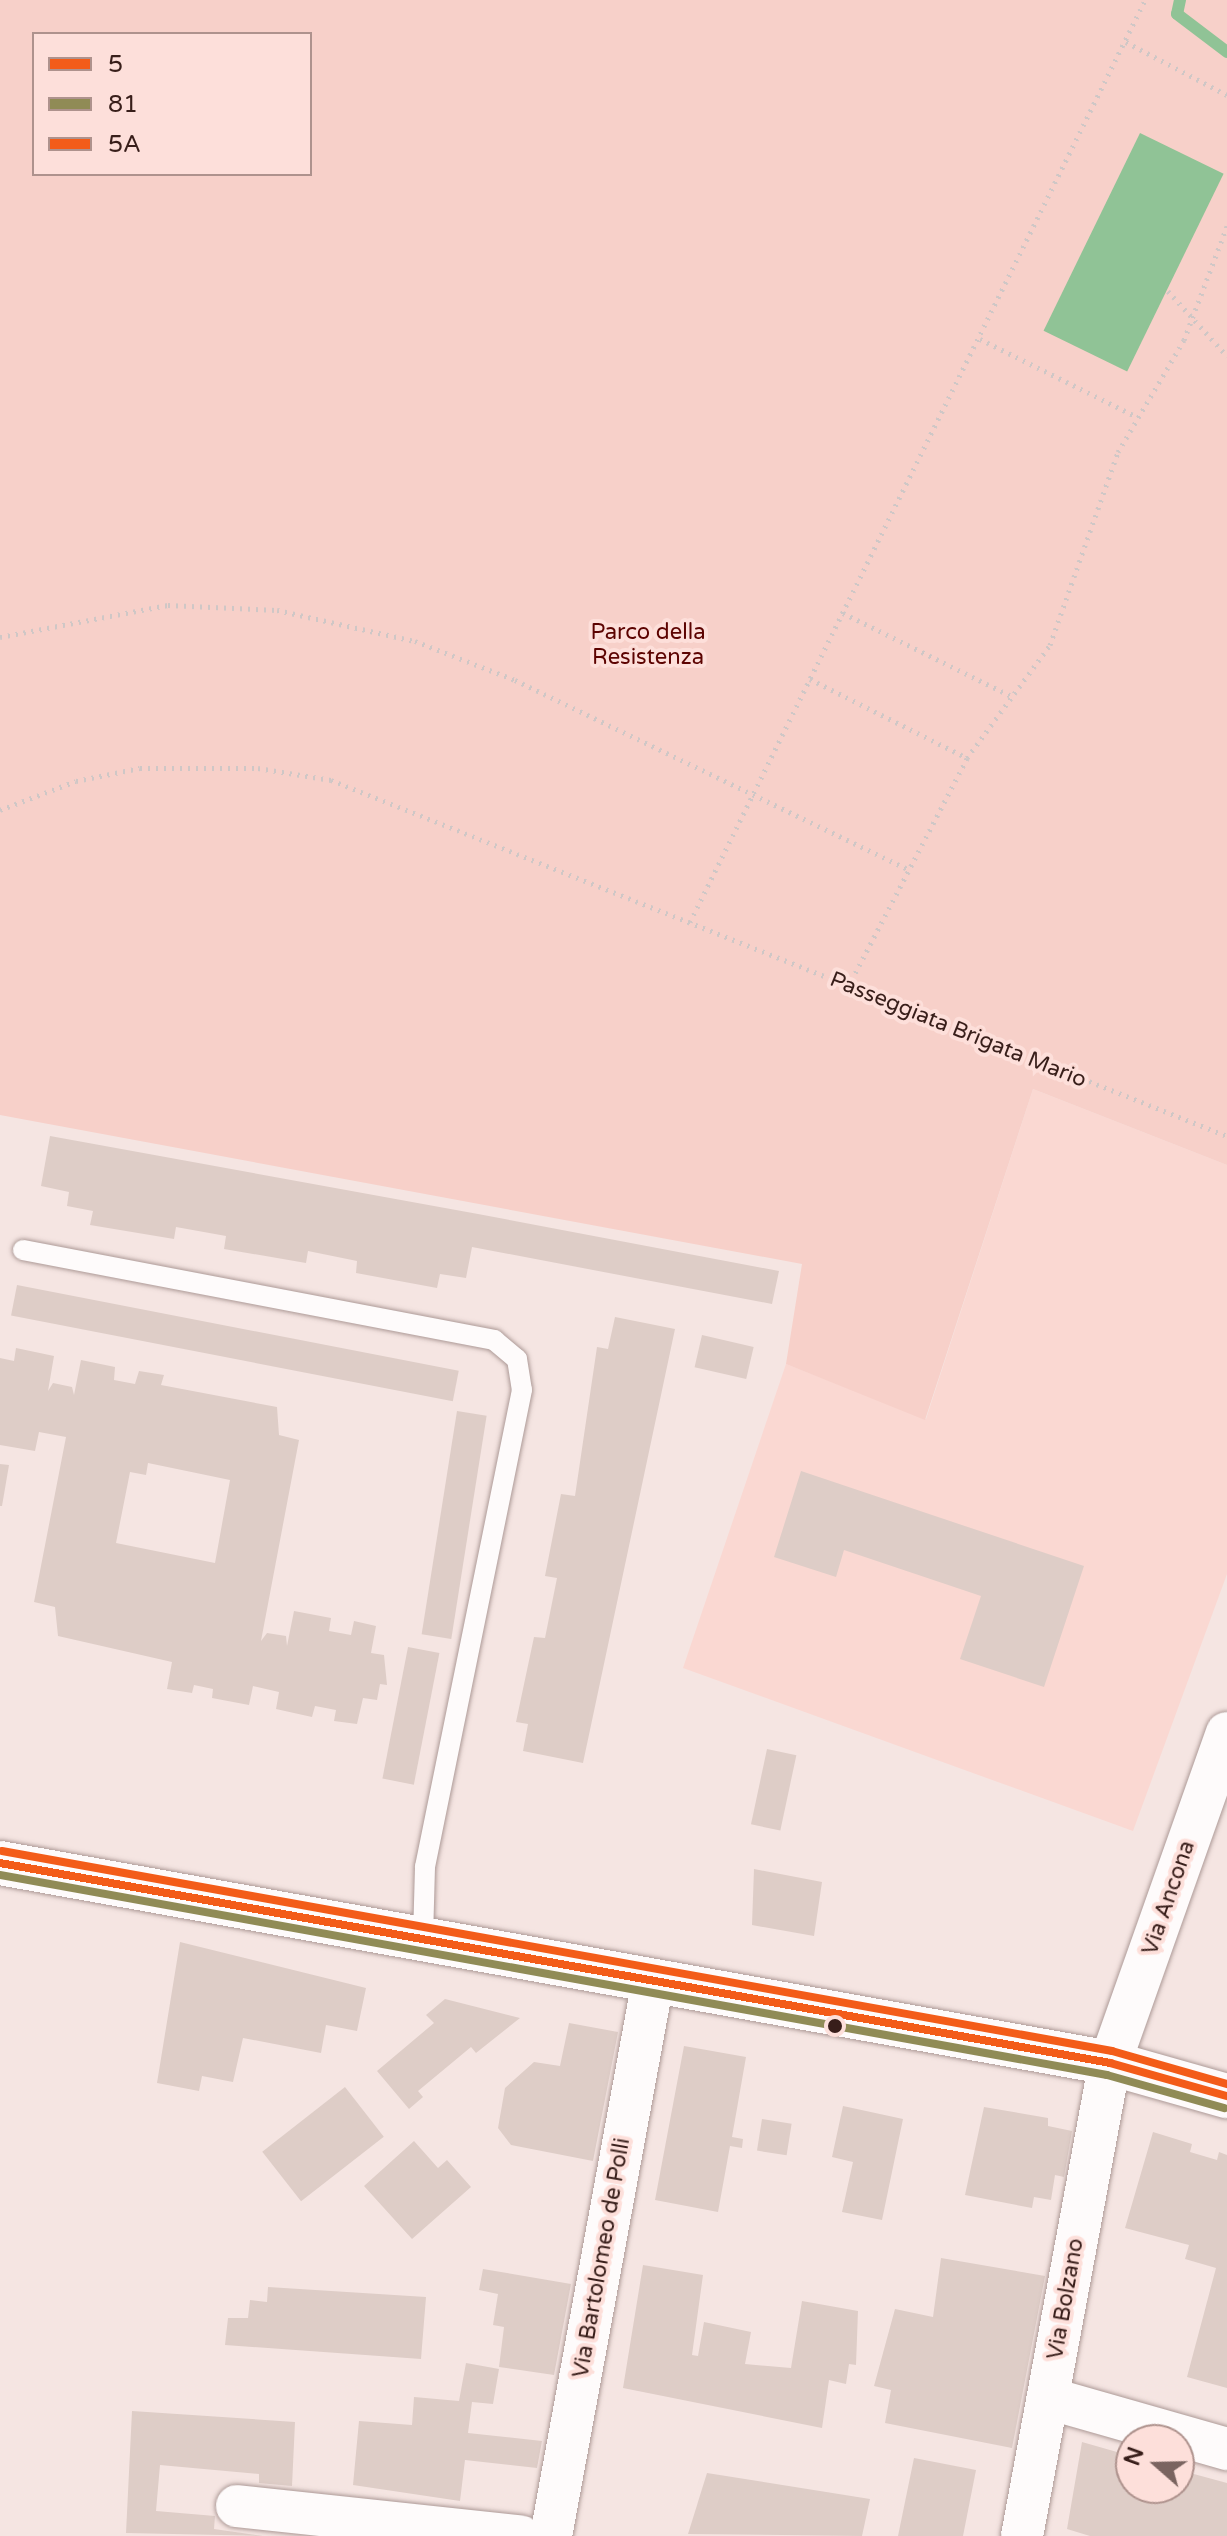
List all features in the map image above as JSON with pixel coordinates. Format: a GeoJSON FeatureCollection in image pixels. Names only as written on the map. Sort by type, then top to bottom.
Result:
{"type":"FeatureCollection","features":[{"type":"Feature","properties":{"kind":"street","name":"Via Ancona"},"geometry":{"type":"LineString","coordinates":[[1110,2063],[1219,1782],[1227,1733]]}},
{"type":"Feature","properties":{"kind":"street"},"geometry":{"type":"LineString","coordinates":[[0,1863],[1110,2063],[1227,2096]]}},
{"type":"Feature","properties":{"kind":"street","name":"Via Bartolomeo de Polli"},"geometry":{"type":"LineString","coordinates":[[551,2536],[653,1981]]}},
{"type":"Feature","properties":{"kind":"street","name":"Via Bolzano"},"geometry":{"type":"LineString","coordinates":[[1022,2536],[1110,2063]]}},
{"type":"Feature","properties":{"kind":"street"},"geometry":{"type":"LineString","coordinates":[[1048,2398],[1227,2449]]}},
{"type":"Feature","properties":{"kind":"street"},"geometry":{"type":"LineString","coordinates":[[237,2506],[520,2536]]}},
{"type":"Feature","properties":{"kind":"lane"},"geometry":{"type":"LineString","coordinates":[[23,1250],[494,1340],[517,1359],[522,1390],[425,1867],[423,1939]]}},
{"type":"Feature","properties":{"kind":"path"},"geometry":{"type":"LineString","coordinates":[[690,922],[1145,0]]}},
{"type":"Feature","properties":{"kind":"path"},"geometry":{"type":"LineString","coordinates":[[1126,42],[1227,95]]}},
{"type":"Feature","properties":{"kind":"path"},"geometry":{"type":"LineString","coordinates":[[848,987],[967,758],[1061,622],[1137,417],[1194,320],[1227,226]]}},
{"type":"Feature","properties":{"kind":"path"},"geometry":{"type":"LineString","coordinates":[[1168,291],[1227,356]]}},
{"type":"Feature","properties":{"kind":"path"},"geometry":{"type":"LineString","coordinates":[[980,339],[1137,417]]}},
{"type":"Feature","properties":{"kind":"path"},"geometry":{"type":"LineString","coordinates":[[0,637],[168,605],[319,618],[415,641],[515,680],[910,870]]}},
{"type":"Feature","properties":{"kind":"path"},"geometry":{"type":"LineString","coordinates":[[843,613],[1011,696]]}},
{"type":"Feature","properties":{"kind":"path"},"geometry":{"type":"LineString","coordinates":[[810,679],[967,758]]}},
{"type":"Feature","properties":{"kind":"path","name":"Passeggiata Brigata Mario"},"geometry":{"type":"LineString","coordinates":[[0,810],[76,781],[140,768],[297,773],[375,794],[848,987],[1227,1136]]}},
{"type":"Feature","properties":{"kind":"shaded area"},"geometry":{"type":"Polygon","coordinates":[[[1140,133],[1224,174],[1127,372],[1044,331],[1140,133]]]}},
{"type":"Feature","properties":{"kind":"shaded area"},"geometry":{"type":"Polygon","coordinates":[[[1033,1089],[1227,1165],[1227,1574],[1133,1831],[683,1668],[786,1364],[926,1419],[1033,1089]]]}},
{"type":"Feature","properties":{"kind":"green space","name":"Parco della Resistenza"},"geometry":{"type":"Polygon","coordinates":[[[0,0],[1227,0],[1227,1165],[1033,1089],[925,1420],[786,1364],[802,1264],[0,1115],[0,0]]]}},
{"type":"Feature","properties":{"kind":"building"},"geometry":{"type":"Polygon","coordinates":[[[50,1136],[779,1271],[772,1304],[472,1247],[466,1278],[440,1274],[437,1288],[356,1273],[357,1261],[308,1251],[306,1263],[224,1249],[226,1236],[176,1227],[174,1239],[90,1225],[93,1211],[67,1206],[69,1192],[41,1186],[50,1136]]]}},
{"type":"Feature","properties":{"kind":"building"},"geometry":{"type":"Polygon","coordinates":[[[17,1285],[459,1371],[453,1401],[11,1315],[17,1285]]]}},
{"type":"Feature","properties":{"kind":"building"},"geometry":{"type":"Polygon","coordinates":[[[615,1317],[675,1329],[583,1763],[523,1751],[528,1724],[516,1722],[534,1637],[545,1638],[557,1578],[545,1576],[561,1494],[575,1496],[597,1347],[608,1349],[615,1317]]]}},
{"type":"Feature","properties":{"kind":"building"},"geometry":{"type":"Polygon","coordinates":[[[702,1335],[754,1347],[746,1379],[695,1367],[702,1335]]]}},
{"type":"Feature","properties":{"kind":"building"},"geometry":{"type":"Polygon","coordinates":[[[16,1348],[54,1356],[48,1391],[53,1383],[72,1387],[74,1395],[81,1360],[115,1367],[114,1380],[135,1384],[139,1371],[164,1375],[161,1385],[277,1407],[279,1435],[299,1440],[261,1641],[267,1633],[286,1636],[287,1646],[294,1611],[331,1618],[329,1631],[351,1635],[354,1621],[376,1626],[371,1653],[384,1655],[387,1685],[380,1684],[377,1700],[363,1698],[357,1724],[334,1721],[336,1710],[315,1706],[312,1717],[276,1709],[279,1692],[253,1686],[249,1705],[212,1698],[213,1689],[194,1685],[192,1693],[167,1689],[172,1662],[58,1636],[55,1607],[34,1602],[66,1437],[39,1432],[35,1451],[0,1445],[0,1358],[14,1361],[16,1348]],[[148,1463],[146,1475],[130,1472],[116,1543],[215,1563],[230,1480],[148,1463]]]}},
{"type":"Feature","properties":{"kind":"building"},"geometry":{"type":"Polygon","coordinates":[[[457,1411],[487,1416],[451,1639],[422,1634],[457,1411]]]}},
{"type":"Feature","properties":{"kind":"building"},"geometry":{"type":"Polygon","coordinates":[[[0,1464],[9,1465],[2,1506],[0,1506],[0,1464]]]}},
{"type":"Feature","properties":{"kind":"building"},"geometry":{"type":"Polygon","coordinates":[[[801,1471],[1084,1566],[1044,1687],[960,1659],[981,1596],[844,1550],[836,1577],[774,1557],[801,1471]]]}},
{"type":"Feature","properties":{"kind":"building"},"geometry":{"type":"Polygon","coordinates":[[[408,1647],[439,1653],[414,1785],[382,1779],[408,1647]]]}},
{"type":"Feature","properties":{"kind":"building"},"geometry":{"type":"Polygon","coordinates":[[[767,1749],[796,1755],[780,1831],[751,1824],[767,1749]]]}},
{"type":"Feature","properties":{"kind":"building"},"geometry":{"type":"Polygon","coordinates":[[[754,1869],[822,1882],[814,1936],[752,1925],[754,1869]]]}},
{"type":"Feature","properties":{"kind":"building"},"geometry":{"type":"Polygon","coordinates":[[[180,1942],[366,1988],[357,2031],[326,2025],[321,2053],[243,2038],[233,2082],[202,2076],[199,2091],[157,2083],[180,1942]]]}},
{"type":"Feature","properties":{"kind":"building"},"geometry":{"type":"Polygon","coordinates":[[[445,1999],[520,2018],[476,2053],[471,2047],[418,2091],[423,2097],[409,2109],[377,2071],[434,2023],[426,2015],[445,1999]]]}},
{"type":"Feature","properties":{"kind":"building"},"geometry":{"type":"Polygon","coordinates":[[[569,2023],[618,2032],[593,2161],[511,2145],[498,2128],[505,2088],[534,2062],[560,2066],[569,2023]]]}},
{"type":"Feature","properties":{"kind":"building"},"geometry":{"type":"Polygon","coordinates":[[[684,2046],[746,2057],[732,2137],[743,2139],[742,2148],[730,2146],[718,2212],[655,2200],[684,2046]]]}},
{"type":"Feature","properties":{"kind":"building"},"geometry":{"type":"Polygon","coordinates":[[[345,2087],[384,2137],[301,2201],[262,2152],[345,2087]]]}},
{"type":"Feature","properties":{"kind":"building"},"geometry":{"type":"Polygon","coordinates":[[[843,2106],[903,2119],[882,2220],[842,2212],[853,2162],[832,2157],[843,2106]]]}},
{"type":"Feature","properties":{"kind":"building"},"geometry":{"type":"Polygon","coordinates":[[[984,2107],[1048,2118],[1048,2126],[1072,2131],[1064,2177],[1055,2175],[1051,2200],[1034,2197],[1032,2208],[965,2195],[984,2107]]]}},
{"type":"Feature","properties":{"kind":"building"},"geometry":{"type":"Polygon","coordinates":[[[762,2119],[792,2124],[787,2155],[757,2151],[762,2119]]]}},
{"type":"Feature","properties":{"kind":"building"},"geometry":{"type":"Polygon","coordinates":[[[1153,2132],[1192,2144],[1190,2152],[1217,2160],[1219,2152],[1227,2155],[1227,2388],[1187,2377],[1216,2268],[1185,2259],[1189,2245],[1125,2228],[1153,2132]]]}},
{"type":"Feature","properties":{"kind":"building"},"geometry":{"type":"Polygon","coordinates":[[[414,2141],[438,2168],[447,2160],[471,2187],[412,2239],[364,2186],[414,2141]]]}},
{"type":"Feature","properties":{"kind":"building"},"geometry":{"type":"Polygon","coordinates":[[[941,2258],[1045,2276],[1012,2448],[885,2423],[891,2390],[874,2386],[895,2309],[933,2317],[941,2258]]]}},
{"type":"Feature","properties":{"kind":"building"},"geometry":{"type":"Polygon","coordinates":[[[643,2265],[703,2275],[692,2355],[698,2356],[704,2322],[751,2332],[745,2364],[791,2368],[802,2301],[858,2311],[856,2365],[849,2364],[846,2384],[829,2380],[822,2428],[623,2388],[643,2265]]]}},
{"type":"Feature","properties":{"kind":"building"},"geometry":{"type":"Polygon","coordinates":[[[483,2269],[571,2284],[554,2375],[499,2367],[504,2327],[493,2325],[498,2294],[479,2290],[483,2269]]]}},
{"type":"Feature","properties":{"kind":"building"},"geometry":{"type":"Polygon","coordinates":[[[268,2287],[426,2297],[421,2359],[225,2345],[228,2318],[248,2318],[250,2300],[267,2302],[268,2287]]]}},
{"type":"Feature","properties":{"kind":"building"},"geometry":{"type":"Polygon","coordinates":[[[466,2363],[499,2369],[493,2404],[472,2402],[468,2433],[542,2441],[537,2468],[465,2460],[460,2501],[353,2485],[359,2421],[412,2425],[414,2397],[459,2401],[466,2363]]]}},
{"type":"Feature","properties":{"kind":"building"},"geometry":{"type":"Polygon","coordinates":[[[132,2411],[295,2422],[292,2486],[259,2483],[259,2474],[160,2465],[156,2511],[215,2516],[214,2529],[263,2536],[126,2533],[132,2411]]]}},
{"type":"Feature","properties":{"kind":"building"},"geometry":{"type":"Polygon","coordinates":[[[1082,2442],[1115,2451],[1115,2504],[1195,2504],[1195,2474],[1227,2483],[1227,2536],[1090,2536],[1067,2529],[1082,2442]]]}},
{"type":"Feature","properties":{"kind":"building"},"geometry":{"type":"Polygon","coordinates":[[[914,2458],[976,2470],[963,2536],[898,2536],[914,2458]]]}},
{"type":"Feature","properties":{"kind":"building"},"geometry":{"type":"Polygon","coordinates":[[[707,2473],[870,2499],[862,2536],[688,2534],[707,2473]]]}},
{"type":"Feature","properties":{"kind":"waterway"},"geometry":{"type":"LineString","coordinates":[[1180,0],[1177,14],[1227,52]]}},
{"type":"Feature","properties":{"kind":"transit line","name":"5A"},"geometry":{"type":"LineString","coordinates":[[2,1851],[1112,2051],[1227,2084]]}},
{"type":"Feature","properties":{"kind":"transit line","name":"5"},"geometry":{"type":"LineString","coordinates":[[0,1863],[1110,2063],[1227,2096]]}},
{"type":"Feature","properties":{"kind":"transit line","name":"81"},"geometry":{"type":"LineString","coordinates":[[0,1875],[1107,2075],[1224,2108]]}}]}
